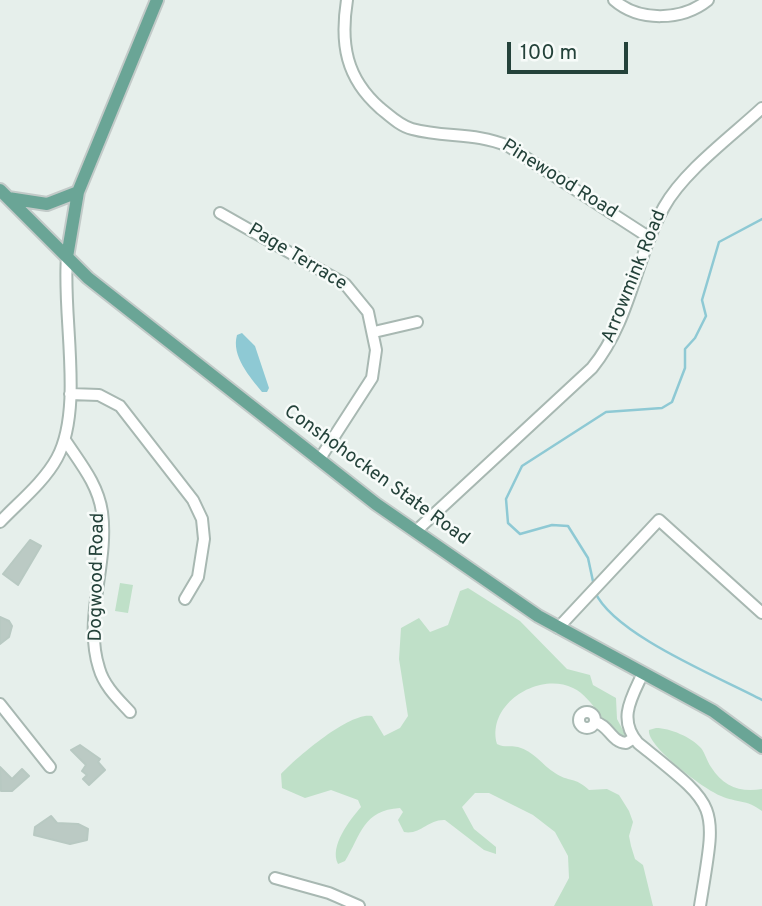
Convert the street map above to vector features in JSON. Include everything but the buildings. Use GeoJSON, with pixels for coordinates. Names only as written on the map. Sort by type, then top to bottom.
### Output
{"type":"FeatureCollection","features":[{"type":"Feature","properties":{"kind":"main road"},"geometry":{"type":"LineString","coordinates":[[67,257],[78,192],[158,0]]}},
{"type":"Feature","properties":{"kind":"main road"},"geometry":{"type":"LineString","coordinates":[[4,194],[47,204],[78,192]]}},
{"type":"Feature","properties":{"kind":"main road","name":"Conshohocken State Road"},"geometry":{"type":"LineString","coordinates":[[4,194],[98,286],[319,460],[416,531],[558,628],[718,713],[762,747]]}},
{"type":"Feature","properties":{"kind":"street","name":"Pinewood Road"},"geometry":{"type":"LineString","coordinates":[[347,0],[345,43],[349,67],[359,89],[393,120],[412,129],[486,136],[508,146],[650,238]]}},
{"type":"Feature","properties":{"kind":"street"},"geometry":{"type":"LineString","coordinates":[[614,0],[624,9],[658,16],[677,16],[708,0]]}},
{"type":"Feature","properties":{"kind":"street","name":"Arrowmink Road"},"geometry":{"type":"LineString","coordinates":[[416,531],[579,381],[604,353],[622,319],[650,238],[666,204],[677,190],[762,108]]}},
{"type":"Feature","properties":{"kind":"street","name":"Page Terrace"},"geometry":{"type":"LineString","coordinates":[[220,213],[345,284],[364,304],[374,332],[376,360],[368,386],[319,460]]}},
{"type":"Feature","properties":{"kind":"street"},"geometry":{"type":"LineString","coordinates":[[0,522],[52,466],[65,440],[70,394],[65,291],[67,257]]}},
{"type":"Feature","properties":{"kind":"street"},"geometry":{"type":"LineString","coordinates":[[374,332],[417,322]]}},
{"type":"Feature","properties":{"kind":"street"},"geometry":{"type":"LineString","coordinates":[[70,394],[107,398],[128,412],[199,509],[204,529],[203,549],[196,584],[185,599]]}},
{"type":"Feature","properties":{"kind":"street","name":"Dogwood Road"},"geometry":{"type":"LineString","coordinates":[[65,440],[91,478],[102,512],[101,568],[95,627],[98,667],[107,686],[130,712]]}},
{"type":"Feature","properties":{"kind":"street"},"geometry":{"type":"LineString","coordinates":[[558,628],[659,520],[762,613]]}},
{"type":"Feature","properties":{"kind":"street"},"geometry":{"type":"LineString","coordinates":[[643,673],[626,713],[634,738],[696,790],[709,811],[711,838],[699,906]]}},
{"type":"Feature","properties":{"kind":"street"},"geometry":{"type":"LineString","coordinates":[[0,704],[50,767]]}},
{"type":"Feature","properties":{"kind":"street"},"geometry":{"type":"LineString","coordinates":[[595,722],[604,725],[620,743],[634,738]]}},
{"type":"Feature","properties":{"kind":"street"},"geometry":{"type":"LineString","coordinates":[[275,878],[329,893],[359,906]]}},
{"type":"Feature","properties":{"kind":"green space"},"geometry":{"type":"Polygon","coordinates":[[[120,583],[133,585],[128,613],[115,611],[120,583]]]}},
{"type":"Feature","properties":{"kind":"green space"},"geometry":{"type":"Polygon","coordinates":[[[468,588],[520,621],[567,669],[590,675],[593,685],[616,698],[617,719],[625,734],[623,738],[587,699],[573,688],[560,684],[545,684],[531,688],[507,704],[499,716],[497,744],[524,749],[555,773],[580,783],[589,790],[607,789],[619,795],[633,822],[629,836],[631,846],[635,859],[643,865],[653,906],[554,906],[569,878],[568,856],[555,832],[533,815],[489,793],[475,793],[462,807],[474,829],[496,847],[496,854],[484,850],[445,820],[415,831],[404,832],[398,820],[403,812],[400,808],[378,813],[371,819],[345,861],[338,864],[338,841],[361,807],[358,800],[331,790],[305,798],[282,788],[281,774],[337,728],[362,716],[372,716],[384,736],[400,728],[408,716],[399,659],[401,628],[419,618],[430,632],[448,625],[460,591],[468,588]]]}},
{"type":"Feature","properties":{"kind":"green space"},"geometry":{"type":"Polygon","coordinates":[[[656,728],[692,740],[702,750],[716,774],[733,787],[762,789],[762,811],[721,796],[690,777],[657,746],[649,730],[656,728]]]}},
{"type":"Feature","properties":{"kind":"water"},"geometry":{"type":"Polygon","coordinates":[[[242,333],[255,346],[269,388],[267,392],[262,392],[239,358],[236,343],[237,335],[242,333]]]}},
{"type":"Feature","properties":{"kind":"waterway"},"geometry":{"type":"LineString","coordinates":[[594,586],[588,558],[568,526],[552,525],[520,534],[508,523],[506,499],[522,466],[606,412],[662,408],[672,402],[685,368],[685,349],[695,338],[706,316],[702,300],[719,242],[762,219]]}},
{"type":"Feature","properties":{"kind":"waterway"},"geometry":{"type":"LineString","coordinates":[[595,592],[606,608],[623,624],[645,639],[762,700]]}}]}
